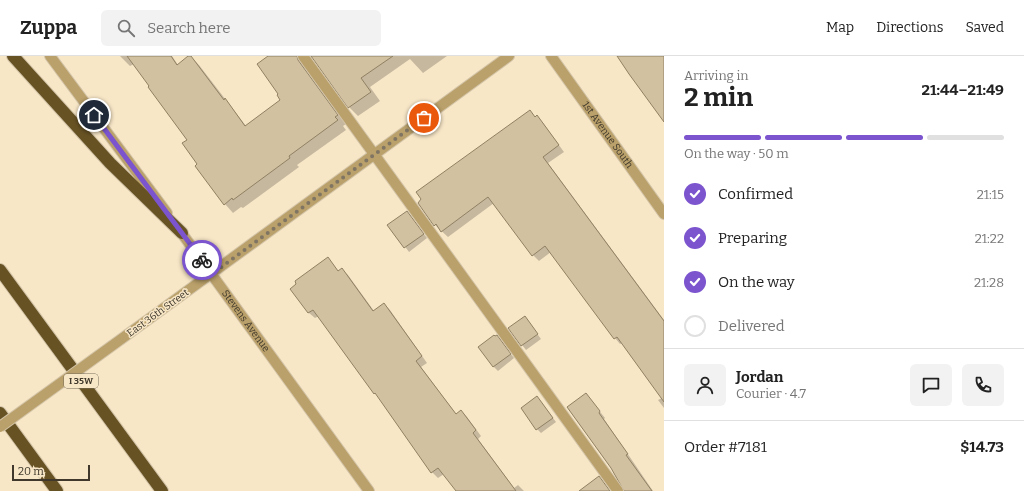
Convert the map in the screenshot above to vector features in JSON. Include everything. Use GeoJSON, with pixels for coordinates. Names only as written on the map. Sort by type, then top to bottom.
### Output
{"type":"FeatureCollection","features":[{"type":"Feature","properties":{"kind":"highway"},"geometry":{"type":"LineString","coordinates":[[13,56],[110,163],[182,233]]}},
{"type":"Feature","properties":{"kind":"highway","name":"I 35W"},"geometry":{"type":"LineString","coordinates":[[0,270],[162,491]]}},
{"type":"Feature","properties":{"kind":"highway"},"geometry":{"type":"LineString","coordinates":[[0,413],[57,491]]}},
{"type":"Feature","properties":{"kind":"street","name":"Stevens Avenue"},"geometry":{"type":"LineString","coordinates":[[50,56],[182,233],[369,491]]}},
{"type":"Feature","properties":{"kind":"street"},"geometry":{"type":"LineString","coordinates":[[303,56],[618,491]]}},
{"type":"Feature","properties":{"kind":"street","name":"East 36th Street"},"geometry":{"type":"LineString","coordinates":[[0,427],[212,274],[509,56]]}},
{"type":"Feature","properties":{"kind":"street","name":"1st Avenue South"},"geometry":{"type":"LineString","coordinates":[[551,56],[664,214]]}},
{"type":"Feature","properties":{"kind":"building"},"geometry":{"type":"Polygon","coordinates":[[[127,56],[171,56],[177,65],[188,56],[191,56],[224,100],[225,98],[245,126],[280,100],[277,95],[278,94],[257,64],[268,56],[297,56],[298,60],[338,115],[335,117],[338,120],[289,156],[290,158],[224,205],[195,166],[197,164],[182,143],[187,140],[127,56]]]}},
{"type":"Feature","properties":{"kind":"building"},"geometry":{"type":"Polygon","coordinates":[[[311,56],[393,56],[361,78],[371,92],[348,108],[311,56]]]}},
{"type":"Feature","properties":{"kind":"building"},"geometry":{"type":"Polygon","coordinates":[[[617,56],[664,56],[664,122],[629,74],[617,56]]]}},
{"type":"Feature","properties":{"kind":"building"},"geometry":{"type":"Polygon","coordinates":[[[530,110],[535,117],[537,115],[559,145],[543,157],[664,321],[664,402],[617,337],[614,339],[545,246],[532,256],[488,197],[441,232],[436,224],[434,226],[418,203],[421,199],[416,192],[530,110]]]}},
{"type":"Feature","properties":{"kind":"building"},"geometry":{"type":"Polygon","coordinates":[[[407,211],[424,234],[404,248],[387,225],[407,211]]]}},
{"type":"Feature","properties":{"kind":"building"},"geometry":{"type":"Polygon","coordinates":[[[328,257],[338,271],[342,268],[373,311],[384,303],[422,356],[416,361],[456,414],[461,410],[476,430],[473,433],[516,491],[456,491],[438,468],[431,473],[375,393],[374,394],[313,310],[308,313],[290,289],[296,284],[295,281],[328,257]]]}},
{"type":"Feature","properties":{"kind":"building"},"geometry":{"type":"Polygon","coordinates":[[[525,316],[538,334],[521,346],[508,328],[525,316]]]}},
{"type":"Feature","properties":{"kind":"building"},"geometry":{"type":"Polygon","coordinates":[[[494,335],[497,335],[511,354],[493,367],[478,347],[494,335]]]}},
{"type":"Feature","properties":{"kind":"building"},"geometry":{"type":"Polygon","coordinates":[[[586,393],[600,411],[599,413],[628,454],[626,455],[652,491],[624,491],[611,468],[567,407],[586,393]]]}},
{"type":"Feature","properties":{"kind":"building"},"geometry":{"type":"Polygon","coordinates":[[[537,396],[553,418],[536,430],[521,408],[537,396]]]}},
{"type":"Feature","properties":{"kind":"building"},"geometry":{"type":"Polygon","coordinates":[[[599,476],[610,491],[579,491],[599,476]]]}},
{"type":"Feature","properties":{"kind":"way so far"},"geometry":{"type":"LineString","coordinates":[[202,260],[212,274],[424,118]]}},
{"type":"Feature","properties":{"kind":"route"},"geometry":{"type":"LineString","coordinates":[[94,115],[202,260]]}}]}
